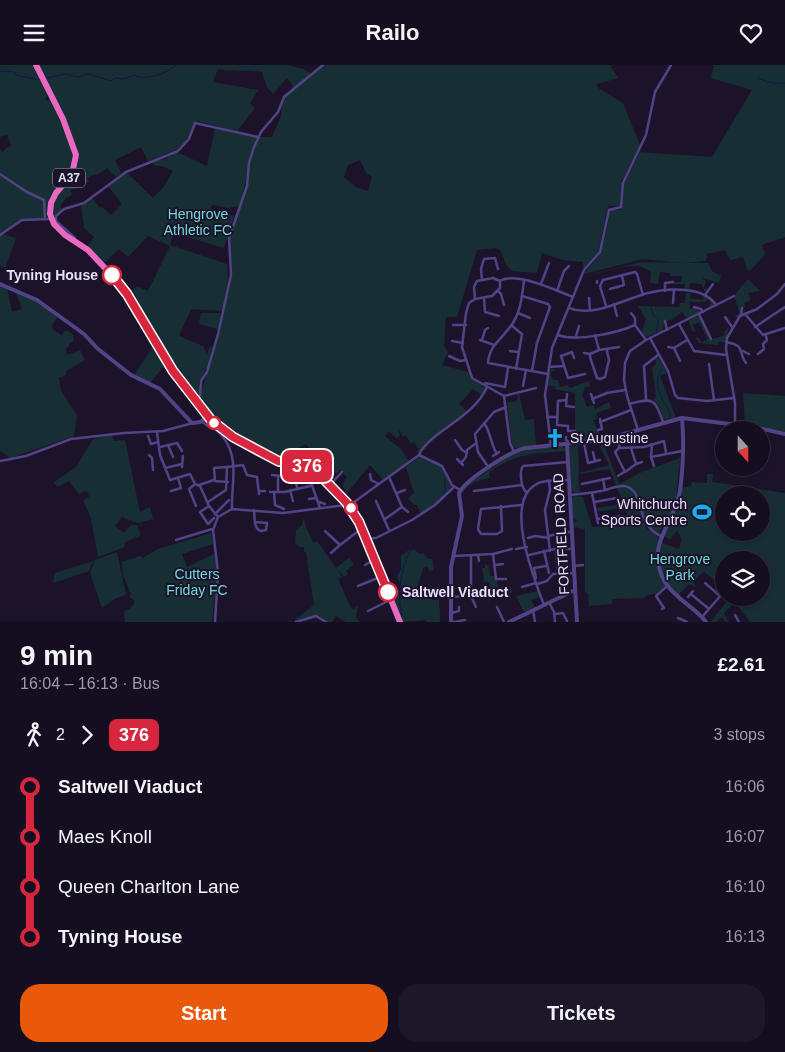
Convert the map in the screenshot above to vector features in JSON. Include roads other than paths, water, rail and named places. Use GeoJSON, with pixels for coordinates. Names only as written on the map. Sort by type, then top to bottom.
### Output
{"type":"FeatureCollection","features":[{"type":"Feature","properties":{"kind":"highway","name":"A37"},"geometry":{"type":"LineString","coordinates":[[36,65],[65,124],[76,155],[72,173],[52,200],[48,219]]}},
{"type":"Feature","properties":{"kind":"highway"},"geometry":{"type":"LineString","coordinates":[[48,219],[86,248],[123,289],[158,349],[208,417],[236,439],[278,461],[314,469],[348,505],[362,529],[400,622]]}},
{"type":"Feature","properties":{"kind":"street"},"geometry":{"type":"LineString","coordinates":[[195,400],[200,395],[201,381],[207,372],[218,334],[230,275],[229,238],[246,189],[249,163],[258,137],[277,115],[284,97],[323,65]]}},
{"type":"Feature","properties":{"kind":"street"},"geometry":{"type":"LineString","coordinates":[[551,446],[545,395],[553,345],[584,270],[600,252],[609,209],[620,207],[623,183],[646,135],[655,92],[671,65]]}},
{"type":"Feature","properties":{"kind":"street"},"geometry":{"type":"LineString","coordinates":[[76,241],[76,238],[56,221],[56,216],[64,209],[84,203],[126,172],[178,151],[189,139],[195,123],[258,137]]}},
{"type":"Feature","properties":{"kind":"street"},"geometry":{"type":"LineString","coordinates":[[0,174],[27,192],[44,200],[48,219],[22,220],[0,235]]}},
{"type":"Feature","properties":{"kind":"street"},"geometry":{"type":"LineString","coordinates":[[482,280],[481,269],[484,259],[495,258],[497,268]]}},
{"type":"Feature","properties":{"kind":"street"},"geometry":{"type":"LineString","coordinates":[[541,284],[549,263]]}},
{"type":"Feature","properties":{"kind":"street"},"geometry":{"type":"LineString","coordinates":[[557,291],[564,271],[569,266]]}},
{"type":"Feature","properties":{"kind":"street"},"geometry":{"type":"LineString","coordinates":[[606,306],[598,282],[604,279],[632,272],[636,273],[643,295]]}},
{"type":"Feature","properties":{"kind":"street"},"geometry":{"type":"LineString","coordinates":[[610,289],[624,285],[622,276]]}},
{"type":"Feature","properties":{"kind":"street"},"geometry":{"type":"LineString","coordinates":[[475,299],[474,285],[482,280],[493,278],[500,281]]}},
{"type":"Feature","properties":{"kind":"street"},"geometry":{"type":"LineString","coordinates":[[508,368],[506,387],[472,378],[463,343],[468,305],[475,299],[492,296],[498,291],[500,281],[505,278],[541,284],[574,297]]}},
{"type":"Feature","properties":{"kind":"street"},"geometry":{"type":"LineString","coordinates":[[524,280],[518,313],[511,325],[494,345],[488,362],[489,365],[548,374]]}},
{"type":"Feature","properties":{"kind":"street"},"geometry":{"type":"LineString","coordinates":[[665,291],[665,283],[673,282]]}},
{"type":"Feature","properties":{"kind":"street"},"geometry":{"type":"LineString","coordinates":[[706,295],[713,284]]}},
{"type":"Feature","properties":{"kind":"street"},"geometry":{"type":"LineString","coordinates":[[0,285],[36,299],[84,334],[98,349],[132,375],[160,389],[193,423]]}},
{"type":"Feature","properties":{"kind":"street"},"geometry":{"type":"LineString","coordinates":[[735,421],[734,397],[726,355],[726,343],[732,327],[743,314],[758,309],[784,285]]}},
{"type":"Feature","properties":{"kind":"street"},"geometry":{"type":"LineString","coordinates":[[569,308],[580,311],[590,310],[643,295],[674,290],[706,295],[716,305]]}},
{"type":"Feature","properties":{"kind":"street"},"geometry":{"type":"LineString","coordinates":[[673,303],[674,290]]}},
{"type":"Feature","properties":{"kind":"street"},"geometry":{"type":"LineString","coordinates":[[498,291],[502,295],[503,304]]}},
{"type":"Feature","properties":{"kind":"street"},"geometry":{"type":"LineString","coordinates":[[522,296],[548,304],[550,307],[536,343],[532,371]]}},
{"type":"Feature","properties":{"kind":"street"},"geometry":{"type":"LineString","coordinates":[[638,430],[625,389],[624,370],[626,359],[633,348],[734,297]]}},
{"type":"Feature","properties":{"kind":"street"},"geometry":{"type":"LineString","coordinates":[[484,298],[484,312],[498,314]]}},
{"type":"Feature","properties":{"kind":"street"},"geometry":{"type":"LineString","coordinates":[[589,298],[590,310]]}},
{"type":"Feature","properties":{"kind":"street"},"geometry":{"type":"LineString","coordinates":[[614,304],[617,316]]}},
{"type":"Feature","properties":{"kind":"street"},"geometry":{"type":"LineString","coordinates":[[694,307],[701,309],[703,312]]}},
{"type":"Feature","properties":{"kind":"street"},"geometry":{"type":"LineString","coordinates":[[755,327],[785,307]]}},
{"type":"Feature","properties":{"kind":"street"},"geometry":{"type":"LineString","coordinates":[[742,308],[743,314],[760,334],[766,336],[785,328]]}},
{"type":"Feature","properties":{"kind":"street"},"geometry":{"type":"LineString","coordinates":[[518,313],[530,318]]}},
{"type":"Feature","properties":{"kind":"street"},"geometry":{"type":"LineString","coordinates":[[631,313],[634,318],[634,325],[646,340]]}},
{"type":"Feature","properties":{"kind":"street"},"geometry":{"type":"LineString","coordinates":[[698,315],[711,339]]}},
{"type":"Feature","properties":{"kind":"street"},"geometry":{"type":"LineString","coordinates":[[725,317],[732,327]]}},
{"type":"Feature","properties":{"kind":"street"},"geometry":{"type":"LineString","coordinates":[[665,321],[667,330]]}},
{"type":"Feature","properties":{"kind":"street"},"geometry":{"type":"LineString","coordinates":[[679,324],[695,352],[726,355]]}},
{"type":"Feature","properties":{"kind":"street"},"geometry":{"type":"LineString","coordinates":[[453,325],[466,325]]}},
{"type":"Feature","properties":{"kind":"street"},"geometry":{"type":"LineString","coordinates":[[511,325],[522,334],[516,369]]}},
{"type":"Feature","properties":{"kind":"street"},"geometry":{"type":"LineString","coordinates":[[558,335],[576,336],[620,332],[634,325]]}},
{"type":"Feature","properties":{"kind":"street"},"geometry":{"type":"LineString","coordinates":[[576,336],[579,326]]}},
{"type":"Feature","properties":{"kind":"street"},"geometry":{"type":"LineString","coordinates":[[485,329],[481,340],[494,345]]}},
{"type":"Feature","properties":{"kind":"street"},"geometry":{"type":"LineString","coordinates":[[595,335],[598,351]]}},
{"type":"Feature","properties":{"kind":"street"},"geometry":{"type":"LineString","coordinates":[[758,354],[764,349],[763,344],[766,336]]}},
{"type":"Feature","properties":{"kind":"street"},"geometry":{"type":"LineString","coordinates":[[650,338],[668,371],[676,397],[690,401],[734,397]]}},
{"type":"Feature","properties":{"kind":"street"},"geometry":{"type":"LineString","coordinates":[[674,349],[687,340]]}},
{"type":"Feature","properties":{"kind":"street"},"geometry":{"type":"LineString","coordinates":[[452,341],[463,343]]}},
{"type":"Feature","properties":{"kind":"street"},"geometry":{"type":"LineString","coordinates":[[726,343],[737,345],[749,354]]}},
{"type":"Feature","properties":{"kind":"street"},"geometry":{"type":"LineString","coordinates":[[584,353],[590,354],[619,347]]}},
{"type":"Feature","properties":{"kind":"street"},"geometry":{"type":"LineString","coordinates":[[668,347],[674,349],[680,361]]}},
{"type":"Feature","properties":{"kind":"street"},"geometry":{"type":"LineString","coordinates":[[509,351],[518,352]]}},
{"type":"Feature","properties":{"kind":"street"},"geometry":{"type":"LineString","coordinates":[[574,358],[572,351],[561,356],[569,379],[585,374]]}},
{"type":"Feature","properties":{"kind":"street"},"geometry":{"type":"LineString","coordinates":[[590,354],[597,378],[600,379],[605,377],[609,360],[607,351]]}},
{"type":"Feature","properties":{"kind":"street"},"geometry":{"type":"LineString","coordinates":[[743,351],[746,363]]}},
{"type":"Feature","properties":{"kind":"street"},"geometry":{"type":"LineString","coordinates":[[646,399],[644,366],[658,355]]}},
{"type":"Feature","properties":{"kind":"street"},"geometry":{"type":"LineString","coordinates":[[449,358],[460,361],[466,360]]}},
{"type":"Feature","properties":{"kind":"street"},"geometry":{"type":"LineString","coordinates":[[709,364],[714,400]]}},
{"type":"Feature","properties":{"kind":"street"},"geometry":{"type":"LineString","coordinates":[[549,367],[564,366]]}},
{"type":"Feature","properties":{"kind":"street"},"geometry":{"type":"LineString","coordinates":[[523,387],[526,370]]}},
{"type":"Feature","properties":{"kind":"street"},"geometry":{"type":"LineString","coordinates":[[487,383],[504,396],[510,443],[514,452]]}},
{"type":"Feature","properties":{"kind":"street"},"geometry":{"type":"LineString","coordinates":[[209,506],[201,510],[200,513],[208,524],[232,509],[283,513],[348,505],[419,455],[427,445],[479,403],[487,383]]}},
{"type":"Feature","properties":{"kind":"street"},"geometry":{"type":"LineString","coordinates":[[504,396],[534,387]]}},
{"type":"Feature","properties":{"kind":"street"},"geometry":{"type":"LineString","coordinates":[[592,399],[625,389]]}},
{"type":"Feature","properties":{"kind":"street"},"geometry":{"type":"LineString","coordinates":[[567,394],[566,406],[574,407]]}},
{"type":"Feature","properties":{"kind":"street"},"geometry":{"type":"LineString","coordinates":[[591,394],[594,403]]}},
{"type":"Feature","properties":{"kind":"street"},"geometry":{"type":"LineString","coordinates":[[629,404],[646,399],[655,403],[663,422]]}},
{"type":"Feature","properties":{"kind":"street"},"geometry":{"type":"LineString","coordinates":[[566,400],[558,401],[558,425],[568,425],[568,431],[575,431]]}},
{"type":"Feature","properties":{"kind":"street"},"geometry":{"type":"LineString","coordinates":[[489,468],[475,444],[474,434],[494,412],[506,407]]}},
{"type":"Feature","properties":{"kind":"street"},"geometry":{"type":"LineString","coordinates":[[598,430],[602,429],[600,421],[631,410]]}},
{"type":"Feature","properties":{"kind":"street"},"geometry":{"type":"LineString","coordinates":[[0,461],[26,456],[71,439],[134,432],[157,432],[202,421],[208,417]]}},
{"type":"Feature","properties":{"kind":"street"},"geometry":{"type":"LineString","coordinates":[[547,417],[557,417]]}},
{"type":"Feature","properties":{"kind":"street"},"geometry":{"type":"LineString","coordinates":[[682,418],[680,490],[677,503],[661,536],[658,563],[667,586],[706,622]]}},
{"type":"Feature","properties":{"kind":"street"},"geometry":{"type":"LineString","coordinates":[[464,620],[453,622],[450,597],[452,556],[462,516],[458,499],[460,490],[489,468],[522,449],[567,442],[584,443],[600,441],[682,418],[715,422]]}},
{"type":"Feature","properties":{"kind":"street"},"geometry":{"type":"LineString","coordinates":[[202,421],[205,425],[216,428],[225,439],[234,466],[232,509]]}},
{"type":"Feature","properties":{"kind":"street"},"geometry":{"type":"LineString","coordinates":[[484,423],[488,429],[490,443],[498,453],[493,456]]}},
{"type":"Feature","properties":{"kind":"street"},"geometry":{"type":"LineString","coordinates":[[770,431],[785,434]]}},
{"type":"Feature","properties":{"kind":"street"},"geometry":{"type":"LineString","coordinates":[[157,432],[160,455],[164,468],[171,480],[189,474],[195,485]]}},
{"type":"Feature","properties":{"kind":"street"},"geometry":{"type":"LineString","coordinates":[[148,436],[152,446],[158,442]]}},
{"type":"Feature","properties":{"kind":"street"},"geometry":{"type":"LineString","coordinates":[[616,437],[619,448]]}},
{"type":"Feature","properties":{"kind":"street"},"geometry":{"type":"LineString","coordinates":[[455,440],[462,450],[467,453]]}},
{"type":"Feature","properties":{"kind":"street"},"geometry":{"type":"LineString","coordinates":[[624,472],[615,452],[619,448],[642,447],[664,441],[666,453]]}},
{"type":"Feature","properties":{"kind":"street","name":"FORTFIELD ROAD"},"geometry":{"type":"LineString","coordinates":[[567,442],[576,622]]}},
{"type":"Feature","properties":{"kind":"street"},"geometry":{"type":"LineString","coordinates":[[160,447],[178,443],[182,451]]}},
{"type":"Feature","properties":{"kind":"street"},"geometry":{"type":"LineString","coordinates":[[584,443],[586,463],[600,460]]}},
{"type":"Feature","properties":{"kind":"street"},"geometry":{"type":"LineString","coordinates":[[457,459],[462,464],[469,447],[475,444]]}},
{"type":"Feature","properties":{"kind":"street"},"geometry":{"type":"LineString","coordinates":[[168,445],[173,457]]}},
{"type":"Feature","properties":{"kind":"street"},"geometry":{"type":"LineString","coordinates":[[652,445],[651,457],[654,466]]}},
{"type":"Feature","properties":{"kind":"street"},"geometry":{"type":"LineString","coordinates":[[631,448],[636,464]]}},
{"type":"Feature","properties":{"kind":"street"},"geometry":{"type":"LineString","coordinates":[[651,457],[682,451]]}},
{"type":"Feature","properties":{"kind":"street"},"geometry":{"type":"LineString","coordinates":[[593,452],[595,461]]}},
{"type":"Feature","properties":{"kind":"street"},"geometry":{"type":"LineString","coordinates":[[149,455],[152,458],[153,470]]}},
{"type":"Feature","properties":{"kind":"street"},"geometry":{"type":"LineString","coordinates":[[152,458],[160,455]]}},
{"type":"Feature","properties":{"kind":"street"},"geometry":{"type":"LineString","coordinates":[[419,455],[442,466],[454,487],[460,490]]}},
{"type":"Feature","properties":{"kind":"street"},"geometry":{"type":"LineString","coordinates":[[164,468],[182,466],[183,456]]}},
{"type":"Feature","properties":{"kind":"street"},"geometry":{"type":"LineString","coordinates":[[527,493],[522,485],[521,470],[523,466],[568,462]]}},
{"type":"Feature","properties":{"kind":"street"},"geometry":{"type":"LineString","coordinates":[[618,476],[642,462]]}},
{"type":"Feature","properties":{"kind":"street"},"geometry":{"type":"LineString","coordinates":[[214,480],[213,467],[243,465],[247,475],[257,478],[262,477]]}},
{"type":"Feature","properties":{"kind":"street"},"geometry":{"type":"LineString","coordinates":[[208,502],[225,492],[228,482],[227,467]]}},
{"type":"Feature","properties":{"kind":"street"},"geometry":{"type":"LineString","coordinates":[[330,485],[342,472]]}},
{"type":"Feature","properties":{"kind":"street"},"geometry":{"type":"LineString","coordinates":[[370,474],[371,479],[379,484]]}},
{"type":"Feature","properties":{"kind":"street"},"geometry":{"type":"LineString","coordinates":[[271,475],[282,476]]}},
{"type":"Feature","properties":{"kind":"street"},"geometry":{"type":"LineString","coordinates":[[294,475],[298,487]]}},
{"type":"Feature","properties":{"kind":"street"},"geometry":{"type":"LineString","coordinates":[[307,475],[320,508]]}},
{"type":"Feature","properties":{"kind":"street"},"geometry":{"type":"LineString","coordinates":[[278,476],[274,492],[274,505],[283,507]]}},
{"type":"Feature","properties":{"kind":"street"},"geometry":{"type":"LineString","coordinates":[[388,477],[402,507],[408,512]]}},
{"type":"Feature","properties":{"kind":"street"},"geometry":{"type":"LineString","coordinates":[[171,491],[181,489],[178,478]]}},
{"type":"Feature","properties":{"kind":"street"},"geometry":{"type":"LineString","coordinates":[[257,478],[259,493],[265,491]]}},
{"type":"Feature","properties":{"kind":"street"},"geometry":{"type":"LineString","coordinates":[[584,484],[610,478]]}},
{"type":"Feature","properties":{"kind":"street"},"geometry":{"type":"LineString","coordinates":[[603,479],[605,490]]}},
{"type":"Feature","properties":{"kind":"street"},"geometry":{"type":"LineString","coordinates":[[196,506],[189,489],[195,485],[214,480],[216,482],[228,482]]}},
{"type":"Feature","properties":{"kind":"street"},"geometry":{"type":"LineString","coordinates":[[544,605],[536,583],[521,526],[522,505],[527,493],[537,484],[569,480]]}},
{"type":"Feature","properties":{"kind":"street"},"geometry":{"type":"LineString","coordinates":[[549,481],[550,491],[545,506],[550,551]]}},
{"type":"Feature","properties":{"kind":"street"},"geometry":{"type":"LineString","coordinates":[[199,485],[216,518],[213,527],[218,573],[215,622]]}},
{"type":"Feature","properties":{"kind":"street"},"geometry":{"type":"LineString","coordinates":[[274,492],[310,485]]}},
{"type":"Feature","properties":{"kind":"street"},"geometry":{"type":"LineString","coordinates":[[474,491],[522,485]]}},
{"type":"Feature","properties":{"kind":"street"},"geometry":{"type":"LineString","coordinates":[[570,495],[592,493],[621,485],[632,489],[647,528],[661,536]]}},
{"type":"Feature","properties":{"kind":"street"},"geometry":{"type":"LineString","coordinates":[[365,539],[376,538],[412,520],[435,505],[454,487]]}},
{"type":"Feature","properties":{"kind":"street"},"geometry":{"type":"LineString","coordinates":[[397,493],[405,489]]}},
{"type":"Feature","properties":{"kind":"street"},"geometry":{"type":"LineString","coordinates":[[290,490],[292,501]]}},
{"type":"Feature","properties":{"kind":"street"},"geometry":{"type":"LineString","coordinates":[[592,493],[598,521],[621,516]]}},
{"type":"Feature","properties":{"kind":"street"},"geometry":{"type":"LineString","coordinates":[[594,502],[615,497]]}},
{"type":"Feature","properties":{"kind":"street"},"geometry":{"type":"LineString","coordinates":[[310,500],[316,498]]}},
{"type":"Feature","properties":{"kind":"street"},"geometry":{"type":"LineString","coordinates":[[215,514],[229,500]]}},
{"type":"Feature","properties":{"kind":"street"},"geometry":{"type":"LineString","coordinates":[[376,501],[390,530]]}},
{"type":"Feature","properties":{"kind":"street"},"geometry":{"type":"LineString","coordinates":[[319,502],[325,503]]}},
{"type":"Feature","properties":{"kind":"street"},"geometry":{"type":"LineString","coordinates":[[501,506],[502,531],[497,534],[481,534],[478,531],[480,510],[501,506],[522,505]]}},
{"type":"Feature","properties":{"kind":"street"},"geometry":{"type":"LineString","coordinates":[[385,519],[402,507]]}},
{"type":"Feature","properties":{"kind":"street"},"geometry":{"type":"LineString","coordinates":[[254,510],[255,522],[258,531],[266,530],[266,523],[255,522]]}},
{"type":"Feature","properties":{"kind":"street"},"geometry":{"type":"LineString","coordinates":[[176,540],[213,527]]}},
{"type":"Feature","properties":{"kind":"street"},"geometry":{"type":"LineString","coordinates":[[331,553],[355,531],[362,529]]}},
{"type":"Feature","properties":{"kind":"street"},"geometry":{"type":"LineString","coordinates":[[528,538],[535,536],[548,537],[569,532]]}},
{"type":"Feature","properties":{"kind":"street"},"geometry":{"type":"LineString","coordinates":[[325,533],[340,545]]}},
{"type":"Feature","properties":{"kind":"street"},"geometry":{"type":"LineString","coordinates":[[516,549],[527,547]]}},
{"type":"Feature","properties":{"kind":"street"},"geometry":{"type":"LineString","coordinates":[[452,556],[493,554],[510,549]]}},
{"type":"Feature","properties":{"kind":"street"},"geometry":{"type":"LineString","coordinates":[[556,549],[558,573]]}},
{"type":"Feature","properties":{"kind":"street"},"geometry":{"type":"LineString","coordinates":[[525,559],[544,551],[570,549]]}},
{"type":"Feature","properties":{"kind":"street"},"geometry":{"type":"LineString","coordinates":[[544,551],[549,573]]}},
{"type":"Feature","properties":{"kind":"street"},"geometry":{"type":"LineString","coordinates":[[493,554],[496,579],[506,579]]}},
{"type":"Feature","properties":{"kind":"street"},"geometry":{"type":"LineString","coordinates":[[471,555],[471,596],[476,607]]}},
{"type":"Feature","properties":{"kind":"street"},"geometry":{"type":"LineString","coordinates":[[478,555],[478,561]]}},
{"type":"Feature","properties":{"kind":"street"},"geometry":{"type":"LineString","coordinates":[[365,565],[374,559]]}},
{"type":"Feature","properties":{"kind":"street"},"geometry":{"type":"LineString","coordinates":[[495,565],[503,564]]}},
{"type":"Feature","properties":{"kind":"street"},"geometry":{"type":"LineString","coordinates":[[536,578],[534,567],[546,565]]}},
{"type":"Feature","properties":{"kind":"street"},"geometry":{"type":"LineString","coordinates":[[573,566],[584,565]]}},
{"type":"Feature","properties":{"kind":"street"},"geometry":{"type":"LineString","coordinates":[[522,587],[547,581],[552,574],[574,573]]}},
{"type":"Feature","properties":{"kind":"street"},"geometry":{"type":"LineString","coordinates":[[358,586],[382,579],[390,589]]}},
{"type":"Feature","properties":{"kind":"street"},"geometry":{"type":"LineString","coordinates":[[705,583],[715,589]]}},
{"type":"Feature","properties":{"kind":"street"},"geometry":{"type":"LineString","coordinates":[[560,585],[564,595]]}},
{"type":"Feature","properties":{"kind":"street"},"geometry":{"type":"LineString","coordinates":[[662,609],[664,607],[656,596],[667,586]]}},
{"type":"Feature","properties":{"kind":"street"},"geometry":{"type":"LineString","coordinates":[[471,591],[489,590]]}},
{"type":"Feature","properties":{"kind":"street"},"geometry":{"type":"LineString","coordinates":[[509,622],[574,590]]}},
{"type":"Feature","properties":{"kind":"street"},"geometry":{"type":"LineString","coordinates":[[688,597],[692,593],[709,609]]}},
{"type":"Feature","properties":{"kind":"street"},"geometry":{"type":"LineString","coordinates":[[450,597],[471,596]]}},
{"type":"Feature","properties":{"kind":"street"},"geometry":{"type":"LineString","coordinates":[[368,611],[391,599]]}},
{"type":"Feature","properties":{"kind":"street"},"geometry":{"type":"LineString","coordinates":[[549,602],[555,614],[555,622]]}},
{"type":"Feature","properties":{"kind":"street"},"geometry":{"type":"LineString","coordinates":[[702,617],[715,602]]}},
{"type":"Feature","properties":{"kind":"street"},"geometry":{"type":"LineString","coordinates":[[451,613],[459,611],[460,607]]}},
{"type":"Feature","properties":{"kind":"street"},"geometry":{"type":"LineString","coordinates":[[497,607],[504,622]]}},
{"type":"Feature","properties":{"kind":"street"},"geometry":{"type":"LineString","coordinates":[[533,610],[535,621],[540,619]]}},
{"type":"Feature","properties":{"kind":"street"},"geometry":{"type":"LineString","coordinates":[[555,614],[563,613],[568,621]]}},
{"type":"Feature","properties":{"kind":"street"},"geometry":{"type":"LineString","coordinates":[[735,615],[740,622]]}},
{"type":"Feature","properties":{"kind":"street"},"geometry":{"type":"LineString","coordinates":[[296,622],[316,616],[326,622]]}},
{"type":"Feature","properties":{"kind":"street"},"geometry":{"type":"LineString","coordinates":[[678,619],[687,622]]}},
{"type":"Feature","properties":{"kind":"waterway"},"geometry":{"type":"LineString","coordinates":[[46,78],[66,74],[78,77],[88,74],[111,81],[115,78],[124,79],[134,75],[144,78],[156,76],[177,65]]}},
{"type":"Feature","properties":{"kind":"waterway"},"geometry":{"type":"LineString","coordinates":[[0,71],[15,72],[15,75],[39,80]]}},
{"type":"Feature","properties":{"kind":"waterway"},"geometry":{"type":"LineString","coordinates":[[759,79],[772,83],[785,83]]}},
{"type":"Feature","properties":{"kind":"waterway"},"geometry":{"type":"LineString","coordinates":[[648,295],[653,315],[659,319],[656,333]]}},
{"type":"Feature","properties":{"kind":"waterway"},"geometry":{"type":"LineString","coordinates":[[444,364],[447,357]]}},
{"type":"Feature","properties":{"kind":"waterway"},"geometry":{"type":"LineString","coordinates":[[661,370],[657,381],[658,387],[661,397],[670,412],[670,418]]}},
{"type":"Feature","properties":{"kind":"waterway"},"geometry":{"type":"LineString","coordinates":[[445,478],[445,494]]}},
{"type":"Feature","properties":{"kind":"waterway"},"geometry":{"type":"LineString","coordinates":[[383,484],[392,510]]}},
{"type":"Feature","properties":{"kind":"waterway"},"geometry":{"type":"LineString","coordinates":[[394,515],[397,524]]}},
{"type":"Feature","properties":{"kind":"waterway"},"geometry":{"type":"LineString","coordinates":[[399,528],[400,534],[412,549],[402,573],[400,591],[402,617]]}},
{"type":"Feature","properties":{"kind":"place","name":"Tyning House"},"geometry":{"type":"Point","coordinates":[112,275]}},
{"type":"Feature","properties":{"kind":"place","name":"St Augustine"},"geometry":{"type":"Point","coordinates":[555,438]}},
{"type":"Feature","properties":{"kind":"place","name":"Whitchurch Sports Centre"},"geometry":{"type":"Point","coordinates":[702,512]}},
{"type":"Feature","properties":{"kind":"place","name":"Saltwell Viaduct"},"geometry":{"type":"Point","coordinates":[388,592]}},
{"type":"Feature","properties":{"kind":"park label","name":"Hengrove Athletic FC"},"geometry":{"type":"Point","coordinates":[198,222]}},
{"type":"Feature","properties":{"kind":"park label","name":"Hengrove Park"},"geometry":{"type":"Point","coordinates":[680,567]}},
{"type":"Feature","properties":{"kind":"park label","name":"Cutters Friday FC"},"geometry":{"type":"Point","coordinates":[197,582]}}]}
